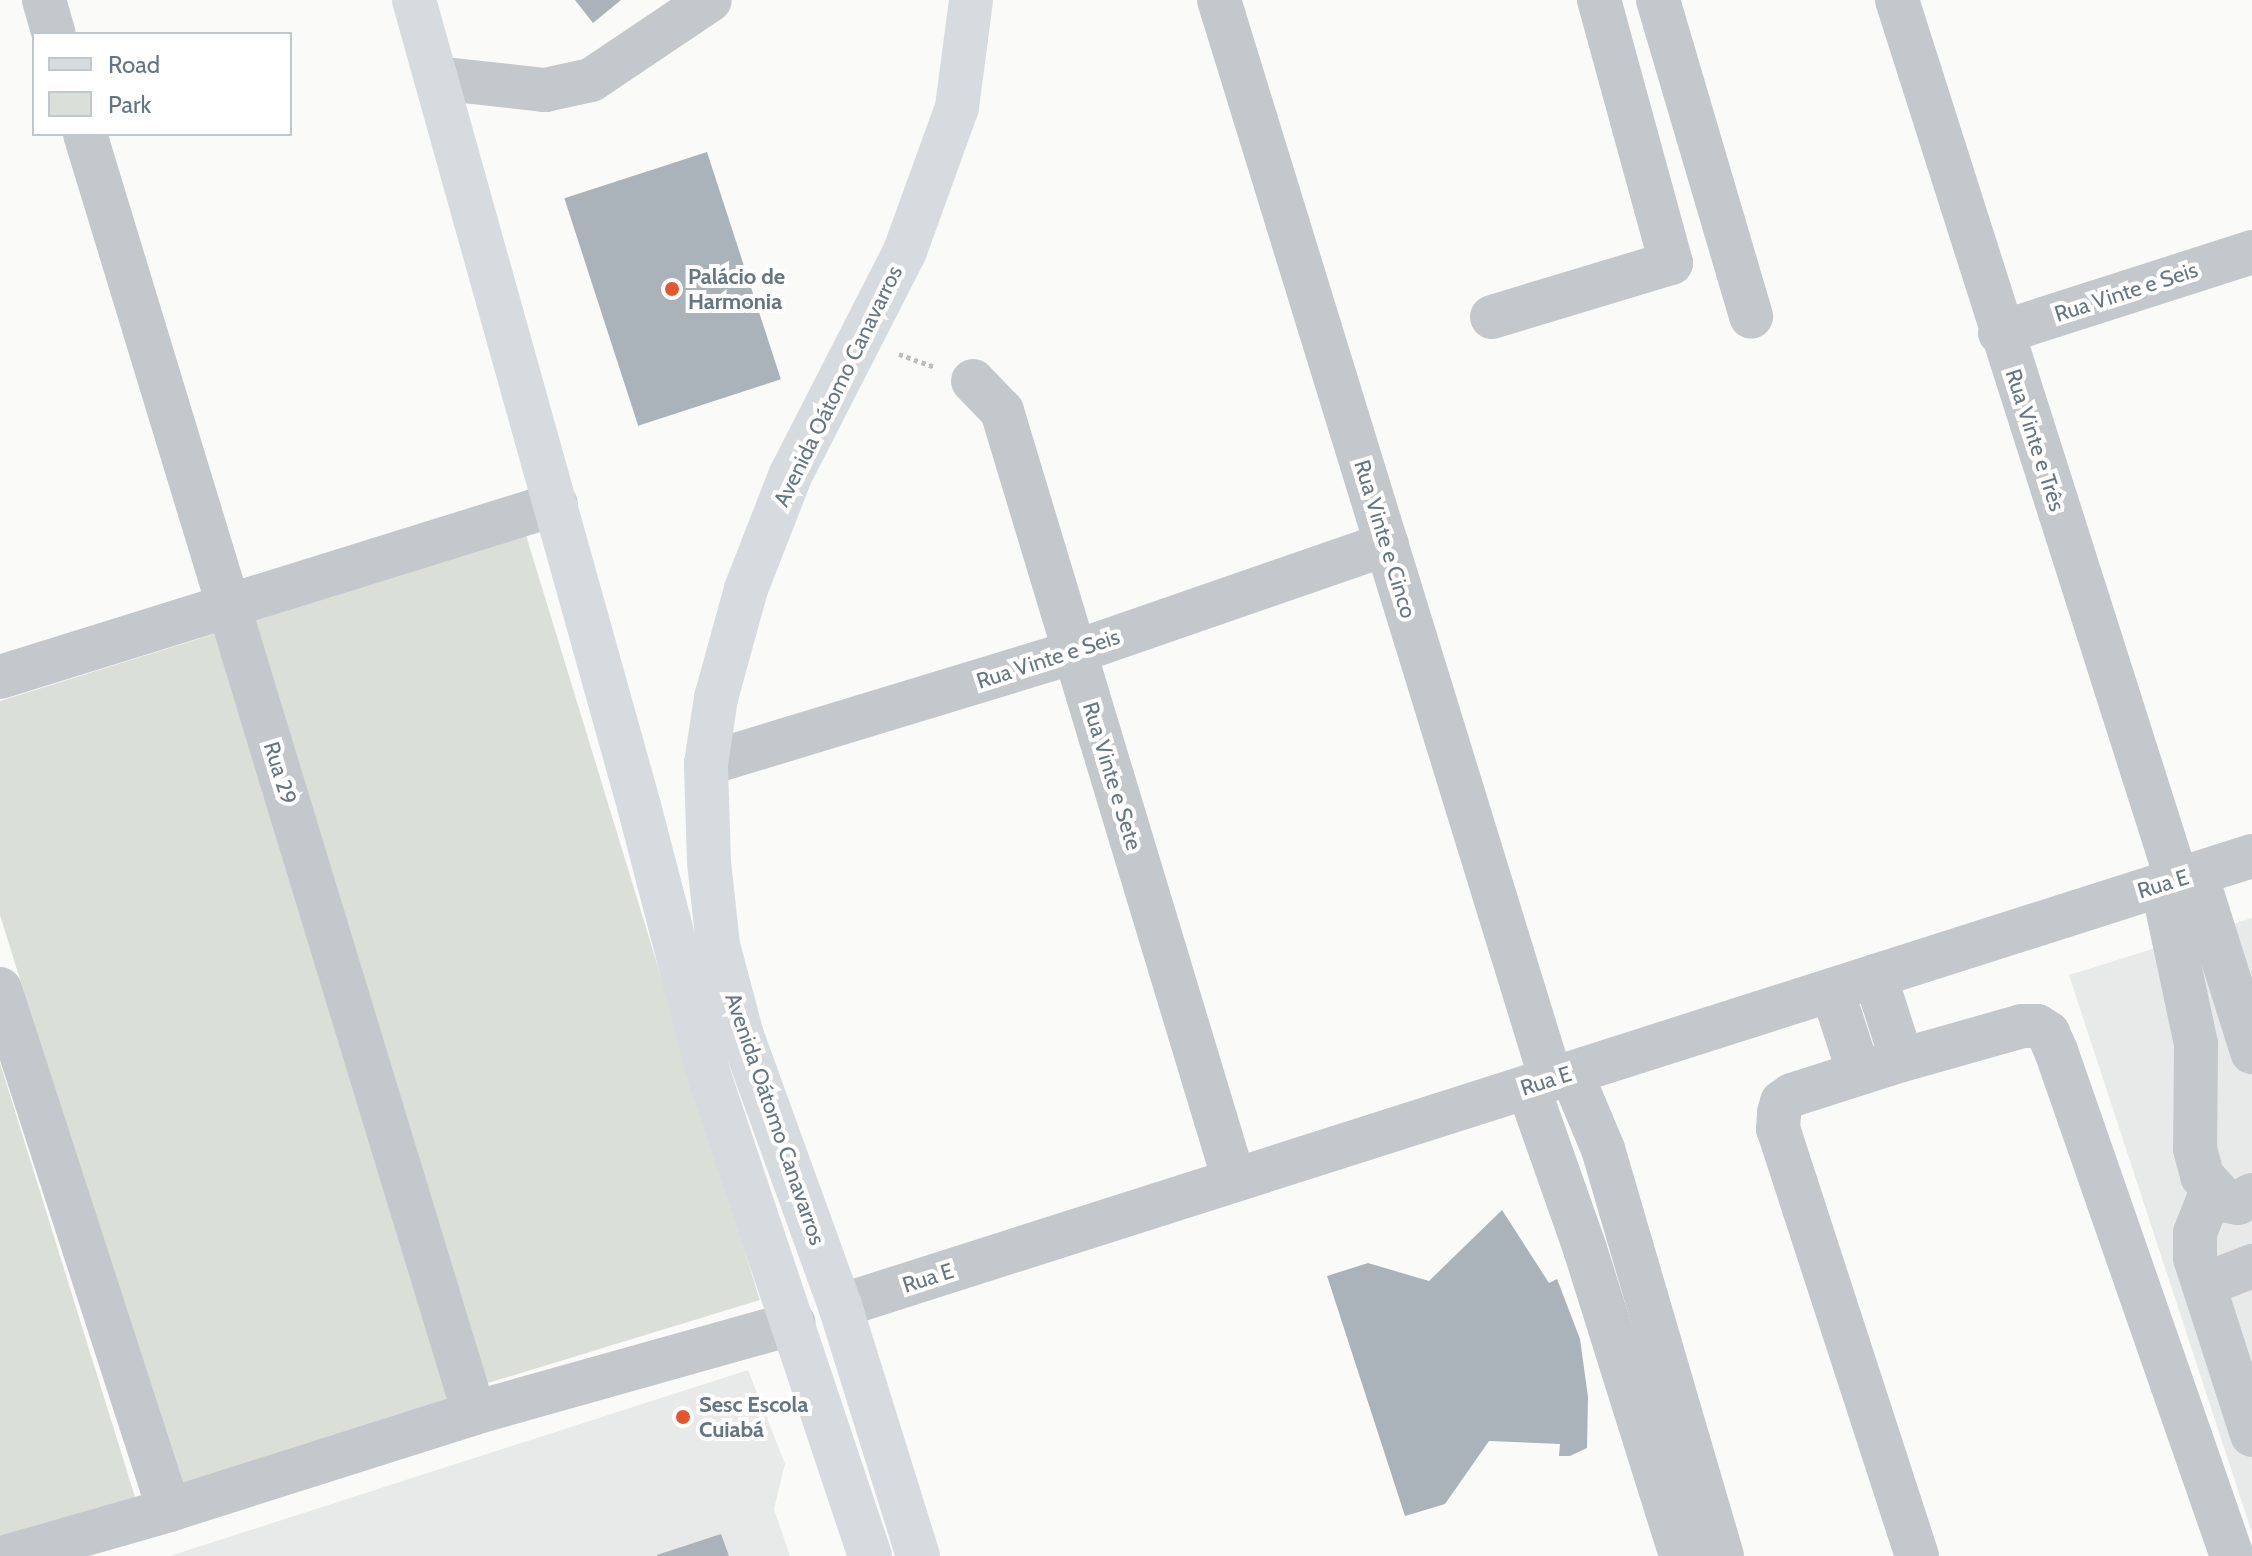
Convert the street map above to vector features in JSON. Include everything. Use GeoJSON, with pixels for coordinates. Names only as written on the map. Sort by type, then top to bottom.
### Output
{"type":"FeatureCollection","features":[{"type":"Feature","properties":{"kind":"main road","name":"Avenida Oátomo Canavarros"},"geometry":{"type":"LineString","coordinates":[[414,0],[556,504],[710,1078],[870,1556]]}},
{"type":"Feature","properties":{"kind":"main road","name":"Avenida Oátomo Canavarros"},"geometry":{"type":"LineString","coordinates":[[918,1556],[840,1306],[741,1032],[718,945],[709,862],[706,764],[716,698],[746,589],[790,476],[905,251],[957,107],[971,0]]}},
{"type":"Feature","properties":{"kind":"street"},"geometry":{"type":"LineString","coordinates":[[44,0],[53,32]]}},
{"type":"Feature","properties":{"kind":"street"},"geometry":{"type":"LineString","coordinates":[[436,78],[545,90],[591,80],[710,0]]}},
{"type":"Feature","properties":{"kind":"street","name":"Rua Vinte e Cinco"},"geometry":{"type":"LineString","coordinates":[[1219,0],[1550,1079],[1585,1249],[1682,1489]]}},
{"type":"Feature","properties":{"kind":"street"},"geometry":{"type":"LineString","coordinates":[[1492,317],[1671,263],[1599,0]]}},
{"type":"Feature","properties":{"kind":"street"},"geometry":{"type":"LineString","coordinates":[[1658,0],[1751,317]]}},
{"type":"Feature","properties":{"kind":"street","name":"Rua Vinte e Três"},"geometry":{"type":"LineString","coordinates":[[1897,0],[2000,333],[2178,879]]}},
{"type":"Feature","properties":{"kind":"street","name":"Rua 29"},"geometry":{"type":"LineString","coordinates":[[86,136],[474,1413]]}},
{"type":"Feature","properties":{"kind":"street","name":"Rua Vinte e Seis"},"geometry":{"type":"LineString","coordinates":[[2000,333],[2252,252]]}},
{"type":"Feature","properties":{"kind":"street","name":"Rua Vinte e Sete"},"geometry":{"type":"LineString","coordinates":[[973,381],[1002,411],[1234,1180]]}},
{"type":"Feature","properties":{"kind":"street"},"geometry":{"type":"LineString","coordinates":[[0,677],[556,504]]}},
{"type":"Feature","properties":{"kind":"street","name":"Rua Vinte e Seis"},"geometry":{"type":"LineString","coordinates":[[706,764],[1075,652],[1387,544]]}},
{"type":"Feature","properties":{"kind":"street","name":"Rua E"},"geometry":{"type":"LineString","coordinates":[[840,1306],[2252,856]]}},
{"type":"Feature","properties":{"kind":"street"},"geometry":{"type":"LineString","coordinates":[[2178,879],[2248,1019],[2196,1044]]}},
{"type":"Feature","properties":{"kind":"street"},"geometry":{"type":"LineString","coordinates":[[2178,879],[2196,1044],[2195,1149],[2202,1176],[2232,1193],[2195,1233],[2195,1258],[2252,1435]]}},
{"type":"Feature","properties":{"kind":"street"},"geometry":{"type":"LineString","coordinates":[[1875,976],[1902,1060]]}},
{"type":"Feature","properties":{"kind":"street"},"geometry":{"type":"LineString","coordinates":[[0,989],[169,1510]]}},
{"type":"Feature","properties":{"kind":"street"},"geometry":{"type":"LineString","coordinates":[[1832,990],[1859,1073]]}},
{"type":"Feature","properties":{"kind":"street"},"geometry":{"type":"LineString","coordinates":[[1917,1556],[1778,1129],[1782,1102],[1902,1060],[2022,1026],[2037,1026],[2048,1033],[2232,1556]]}},
{"type":"Feature","properties":{"kind":"street"},"geometry":{"type":"LineString","coordinates":[[2204,1285],[2252,1266]]}},
{"type":"Feature","properties":{"kind":"street"},"geometry":{"type":"LineString","coordinates":[[9,1556],[169,1510],[474,1413],[794,1323]]}},
{"type":"Feature","properties":{"kind":"street"},"geometry":{"type":"LineString","coordinates":[[1681,1556],[1682,1489]]}},
{"type":"Feature","properties":{"kind":"street"},"geometry":{"type":"LineString","coordinates":[[1682,1489],[1722,1556]]}},
{"type":"Feature","properties":{"kind":"path"},"geometry":{"type":"LineString","coordinates":[[859,340],[973,381]]}},
{"type":"Feature","properties":{"kind":"shaded area"},"geometry":{"type":"Polygon","coordinates":[[[2252,918],[2252,1533],[2069,975],[2252,918]]]}},
{"type":"Feature","properties":{"kind":"shaded area","name":"Sesc Escola Cuiabá"},"geometry":{"type":"Polygon","coordinates":[[[748,1370],[785,1464],[774,1509],[790,1556],[170,1556],[748,1370]]]}},
{"type":"Feature","properties":{"kind":"green space"},"geometry":{"type":"Polygon","coordinates":[[[525,532],[760,1300],[484,1384],[250,616],[525,532]]]}},
{"type":"Feature","properties":{"kind":"green space"},"geometry":{"type":"Polygon","coordinates":[[[214,634],[453,1401],[178,1487],[0,915],[0,701],[214,634]]]}},
{"type":"Feature","properties":{"kind":"green space"},"geometry":{"type":"Polygon","coordinates":[[[0,1063],[135,1497],[0,1538],[0,1063]]]}},
{"type":"Feature","properties":{"kind":"building"},"geometry":{"type":"Polygon","coordinates":[[[575,0],[621,0],[593,23],[575,0]]]}},
{"type":"Feature","properties":{"kind":"building","name":"Palácio de Harmonia"},"geometry":{"type":"Polygon","coordinates":[[[707,152],[781,379],[638,426],[564,198],[707,152]]]}},
{"type":"Feature","properties":{"kind":"building"},"geometry":{"type":"Polygon","coordinates":[[[1502,1210],[1549,1283],[1557,1279],[1580,1339],[1588,1397],[1587,1448],[1570,1456],[1559,1456],[1560,1444],[1489,1441],[1445,1504],[1405,1516],[1327,1276],[1368,1263],[1429,1281],[1502,1210]]]}},
{"type":"Feature","properties":{"kind":"building"},"geometry":{"type":"Polygon","coordinates":[[[721,1534],[729,1556],[657,1556],[657,1555],[721,1534]]]}},
{"type":"Feature","properties":{"kind":"place","name":"Palácio de Harmonia"},"geometry":{"type":"Point","coordinates":[672,289]}},
{"type":"Feature","properties":{"kind":"place","name":"Sesc Escola Cuiabá"},"geometry":{"type":"Point","coordinates":[683,1417]}}]}
